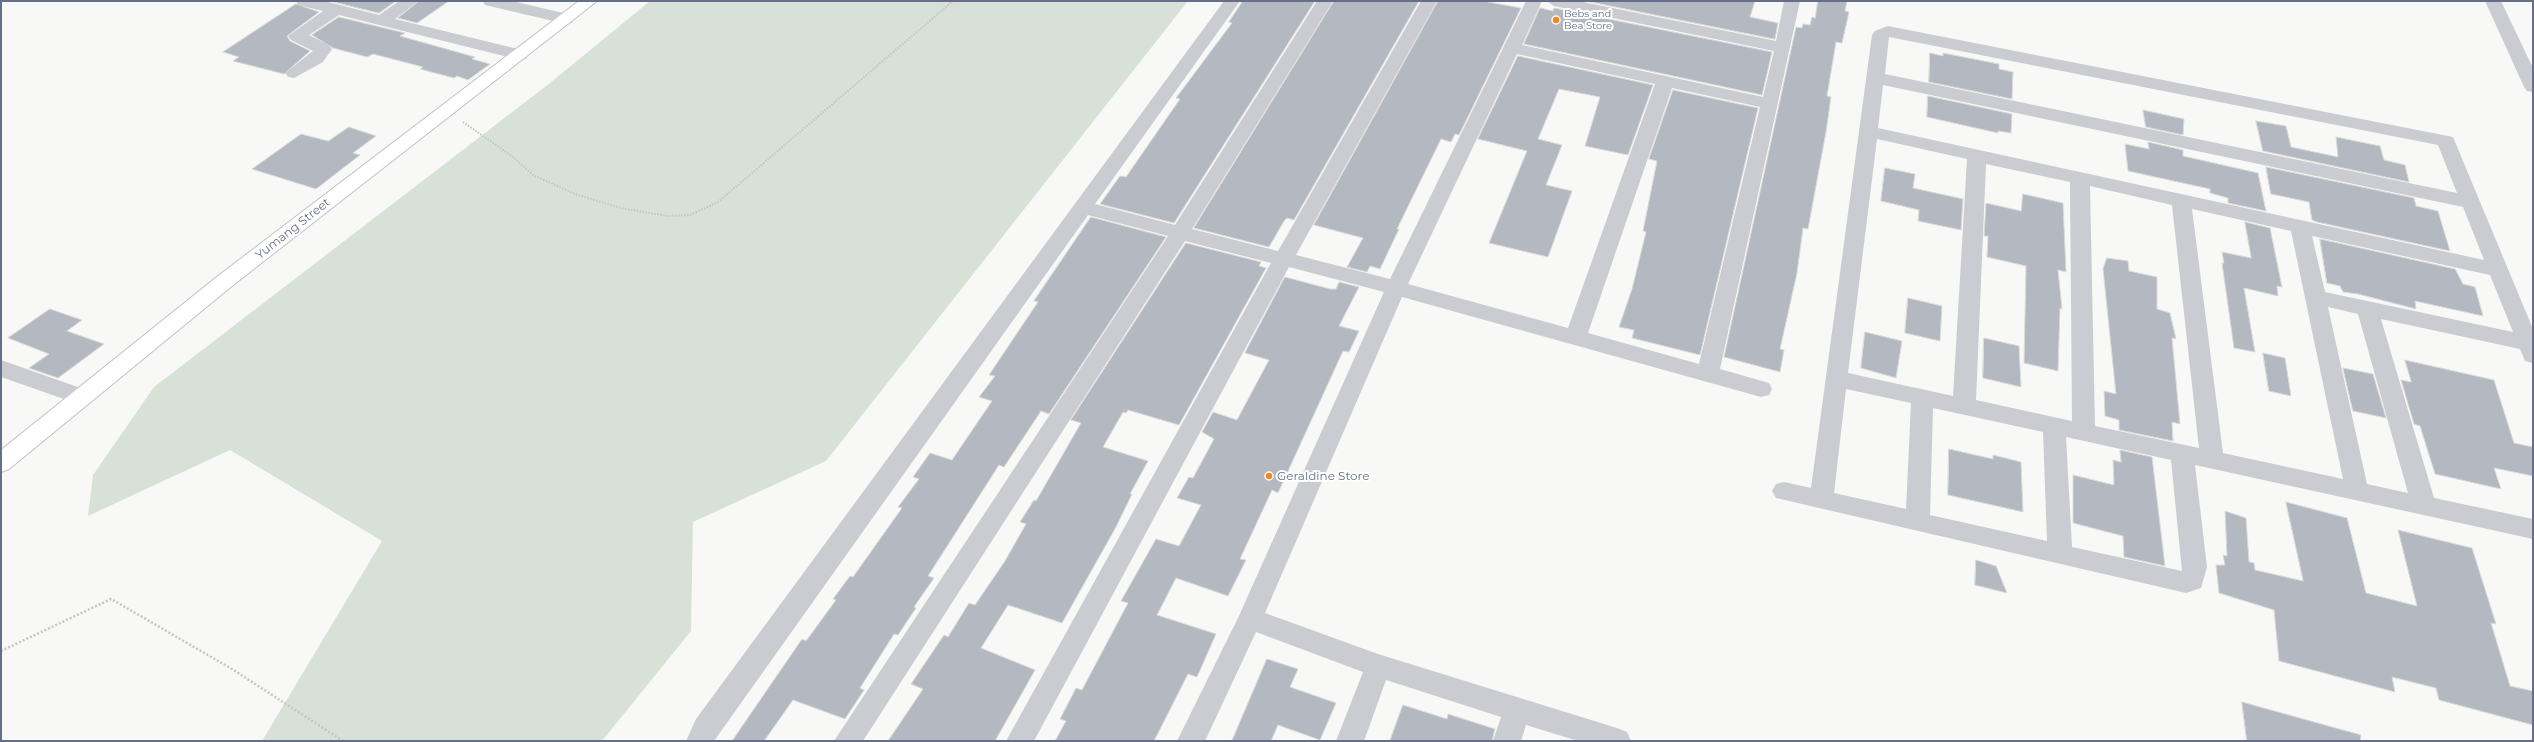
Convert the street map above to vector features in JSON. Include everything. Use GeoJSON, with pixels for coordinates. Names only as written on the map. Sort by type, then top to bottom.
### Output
{"type":"FeatureCollection","features":[{"type":"Feature","properties":{"kind":"main road","name":"Yumang Street"},"geometry":{"type":"LineString","coordinates":[[1,463],[225,281],[520,56],[589,1]]}},
{"type":"Feature","properties":{"kind":"street"},"geometry":{"type":"LineString","coordinates":[[304,1],[520,56]]}},
{"type":"Feature","properties":{"kind":"street"},"geometry":{"type":"LineString","coordinates":[[382,20],[410,1]]}},
{"type":"Feature","properties":{"kind":"street"},"geometry":{"type":"LineString","coordinates":[[491,1],[566,19]]}},
{"type":"Feature","properties":{"kind":"street"},"geometry":{"type":"LineString","coordinates":[[700,741],[706,728],[1084,208],[1232,1]]}},
{"type":"Feature","properties":{"kind":"street"},"geometry":{"type":"LineString","coordinates":[[848,741],[1181,231],[1325,1]]}},
{"type":"Feature","properties":{"kind":"street"},"geometry":{"type":"LineString","coordinates":[[1020,741],[1284,258],[1429,1]]}},
{"type":"Feature","properties":{"kind":"street"},"geometry":{"type":"LineString","coordinates":[[1191,741],[1250,619],[1396,288],[1513,48],[1534,1]]}},
{"type":"Feature","properties":{"kind":"street"},"geometry":{"type":"LineString","coordinates":[[1554,1],[1783,48]]}},
{"type":"Feature","properties":{"kind":"street"},"geometry":{"type":"LineString","coordinates":[[1708,373],[1783,48],[1792,1]]}},
{"type":"Feature","properties":{"kind":"street"},"geometry":{"type":"LineString","coordinates":[[2493,1],[2533,87]]}},
{"type":"Feature","properties":{"kind":"street"},"geometry":{"type":"LineString","coordinates":[[294,74],[317,58],[323,49],[297,36],[337,9]]}},
{"type":"Feature","properties":{"kind":"street"},"geometry":{"type":"LineString","coordinates":[[1821,500],[1881,35],[1884,32],[1894,31],[2446,141],[2531,349]]}},
{"type":"Feature","properties":{"kind":"street"},"geometry":{"type":"LineString","coordinates":[[1513,48],[1770,104]]}},
{"type":"Feature","properties":{"kind":"street"},"geometry":{"type":"LineString","coordinates":[[1876,78],[2471,202]]}},
{"type":"Feature","properties":{"kind":"street"},"geometry":{"type":"LineString","coordinates":[[1576,337],[1665,82]]}},
{"type":"Feature","properties":{"kind":"street"},"geometry":{"type":"LineString","coordinates":[[1869,132],[2499,270]]}},
{"type":"Feature","properties":{"kind":"street"},"geometry":{"type":"LineString","coordinates":[[1964,406],[1977,156]]}},
{"type":"Feature","properties":{"kind":"street"},"geometry":{"type":"LineString","coordinates":[[2080,178],[2084,432]]}},
{"type":"Feature","properties":{"kind":"street"},"geometry":{"type":"LineString","coordinates":[[2181,200],[2212,460]]}},
{"type":"Feature","properties":{"kind":"street"},"geometry":{"type":"LineString","coordinates":[[1084,208],[1181,231],[1284,258],[1708,373],[1761,389]]}},
{"type":"Feature","properties":{"kind":"street"},"geometry":{"type":"LineString","coordinates":[[2300,226],[2357,491]]}},
{"type":"Feature","properties":{"kind":"street"},"geometry":{"type":"LineString","coordinates":[[2315,297],[2367,308],[2531,349]]}},
{"type":"Feature","properties":{"kind":"street"},"geometry":{"type":"LineString","coordinates":[[2367,308],[2424,506]]}},
{"type":"Feature","properties":{"kind":"street"},"geometry":{"type":"LineString","coordinates":[[1,368],[81,397]]}},
{"type":"Feature","properties":{"kind":"street"},"geometry":{"type":"LineString","coordinates":[[1837,379],[2533,529]]}},
{"type":"Feature","properties":{"kind":"street"},"geometry":{"type":"LineString","coordinates":[[1918,522],[1922,397]]}},
{"type":"Feature","properties":{"kind":"street"},"geometry":{"type":"LineString","coordinates":[[2054,426],[2060,555]]}},
{"type":"Feature","properties":{"kind":"street"},"geometry":{"type":"LineString","coordinates":[[1784,492],[2177,582],[2192,581],[2195,567],[2182,453]]}},
{"type":"Feature","properties":{"kind":"street"},"geometry":{"type":"LineString","coordinates":[[1250,619],[1378,666],[1617,741]]}},
{"type":"Feature","properties":{"kind":"street"},"geometry":{"type":"LineString","coordinates":[[1350,741],[1378,666]]}},
{"type":"Feature","properties":{"kind":"street"},"geometry":{"type":"LineString","coordinates":[[1507,741],[1517,710]]}},
{"type":"Feature","properties":{"kind":"path"},"geometry":{"type":"LineString","coordinates":[[448,111],[513,157],[533,175],[575,194],[621,208],[668,216],[690,214],[718,202],[953,1]]}},
{"type":"Feature","properties":{"kind":"path"},"geometry":{"type":"LineString","coordinates":[[1,651],[112,599],[232,669],[343,741]]}},
{"type":"Feature","properties":{"kind":"shaded area"},"geometry":{"type":"Polygon","coordinates":[[[650,1],[1188,1],[826,461],[693,522],[691,631],[602,741],[262,741],[382,541],[230,450],[88,516],[93,475],[154,387],[550,83],[650,1]]]}},
{"type":"Feature","properties":{"kind":"building"},"geometry":{"type":"Polygon","coordinates":[[[330,1],[396,1],[379,13],[330,1]]]}},
{"type":"Feature","properties":{"kind":"building"},"geometry":{"type":"Polygon","coordinates":[[[419,1],[449,1],[417,23],[398,18],[419,1]]]}},
{"type":"Feature","properties":{"kind":"building"},"geometry":{"type":"Polygon","coordinates":[[[1243,1],[1315,1],[1174,223],[1100,204],[1120,176],[1126,177],[1180,99],[1176,98],[1232,23],[1229,22],[1243,1]]]}},
{"type":"Feature","properties":{"kind":"building"},"geometry":{"type":"Polygon","coordinates":[[[1334,1],[1419,1],[1294,220],[1287,218],[1284,221],[1269,247],[1194,228],[1334,1]]]}},
{"type":"Feature","properties":{"kind":"building"},"geometry":{"type":"Polygon","coordinates":[[[1438,1],[1483,1],[1521,8],[1459,135],[1455,134],[1451,142],[1441,139],[1397,229],[1399,229],[1380,269],[1370,266],[1367,272],[1347,267],[1363,238],[1314,225],[1438,1]]]}},
{"type":"Feature","properties":{"kind":"building"},"geometry":{"type":"Polygon","coordinates":[[[1586,1],[1755,1],[1750,17],[1778,23],[1775,39],[1586,1]]]}},
{"type":"Feature","properties":{"kind":"building"},"geometry":{"type":"Polygon","coordinates":[[[1818,1],[1847,1],[1845,11],[1849,12],[1842,43],[1836,42],[1827,96],[1831,97],[1826,132],[1808,229],[1803,228],[1797,273],[1780,349],[1784,350],[1780,372],[1724,357],[1796,27],[1802,28],[1803,24],[1810,25],[1812,17],[1815,18],[1818,1]]]}},
{"type":"Feature","properties":{"kind":"building"},"geometry":{"type":"Polygon","coordinates":[[[296,4],[319,12],[287,36],[290,41],[310,51],[284,74],[233,61],[239,57],[223,52],[296,4]]]}},
{"type":"Feature","properties":{"kind":"building"},"geometry":{"type":"Polygon","coordinates":[[[1540,8],[1553,11],[1554,8],[1772,52],[1762,95],[1524,44],[1540,8]]]}},
{"type":"Feature","properties":{"kind":"building"},"geometry":{"type":"Polygon","coordinates":[[[339,17],[405,33],[400,36],[475,57],[472,59],[490,64],[468,80],[457,76],[454,78],[420,69],[423,67],[373,54],[367,57],[333,48],[312,35],[339,17]]]}},
{"type":"Feature","properties":{"kind":"building"},"geometry":{"type":"Polygon","coordinates":[[[1930,53],[1943,56],[1943,53],[1999,64],[1999,69],[2013,72],[2012,99],[1929,82],[1930,53]]]}},
{"type":"Feature","properties":{"kind":"building"},"geometry":{"type":"Polygon","coordinates":[[[1518,56],[1653,85],[1628,155],[1585,146],[1600,97],[1559,89],[1538,139],[1562,145],[1546,185],[1572,191],[1548,257],[1489,243],[1527,151],[1478,139],[1518,56]]]}},
{"type":"Feature","properties":{"kind":"building"},"geometry":{"type":"Polygon","coordinates":[[[1673,90],[1758,108],[1700,355],[1632,338],[1634,330],[1619,327],[1632,289],[1646,232],[1643,231],[1657,161],[1649,159],[1673,90]]]}},
{"type":"Feature","properties":{"kind":"building"},"geometry":{"type":"Polygon","coordinates":[[[1928,96],[2012,114],[2011,133],[1998,131],[1998,133],[1927,117],[1928,96]]]}},
{"type":"Feature","properties":{"kind":"building"},"geometry":{"type":"Polygon","coordinates":[[[2143,110],[2184,119],[2183,135],[2146,127],[2143,110]]]}},
{"type":"Feature","properties":{"kind":"building"},"geometry":{"type":"Polygon","coordinates":[[[2256,121],[2286,126],[2291,147],[2338,157],[2336,137],[2380,146],[2384,160],[2405,165],[2409,182],[2263,151],[2256,121]]]}},
{"type":"Feature","properties":{"kind":"building"},"geometry":{"type":"Polygon","coordinates":[[[349,127],[376,136],[353,153],[360,155],[316,189],[252,169],[301,134],[328,141],[349,127]]]}},
{"type":"Feature","properties":{"kind":"building"},"geometry":{"type":"Polygon","coordinates":[[[2148,142],[2183,150],[2183,156],[2258,173],[2266,211],[2228,203],[2228,198],[2210,193],[2210,189],[2128,171],[2125,144],[2149,149],[2148,142]]]}},
{"type":"Feature","properties":{"kind":"building"},"geometry":{"type":"Polygon","coordinates":[[[2266,167],[2414,198],[2416,206],[2438,211],[2450,251],[2312,220],[2309,202],[2271,194],[2266,167]]]}},
{"type":"Feature","properties":{"kind":"building"},"geometry":{"type":"Polygon","coordinates":[[[1885,168],[1915,174],[1913,188],[1963,199],[1961,230],[1918,221],[1919,210],[1881,201],[1885,168]]]}},
{"type":"Feature","properties":{"kind":"building"},"geometry":{"type":"Polygon","coordinates":[[[2023,194],[2063,203],[2066,272],[2058,270],[2062,309],[2060,308],[2058,371],[2024,363],[2026,266],[1987,257],[1988,236],[1984,236],[1986,203],[2021,211],[2023,194]]]}},
{"type":"Feature","properties":{"kind":"building"},"geometry":{"type":"Polygon","coordinates":[[[1091,217],[1166,237],[1049,414],[1041,411],[1004,467],[999,465],[928,576],[934,578],[914,607],[916,608],[898,635],[894,634],[860,688],[864,690],[845,719],[793,700],[764,741],[732,741],[802,639],[806,641],[836,600],[833,599],[850,576],[853,577],[902,508],[898,507],[919,479],[913,477],[930,453],[952,460],[992,401],[979,397],[995,376],[989,375],[1038,302],[1034,301],[1091,217]]]}},
{"type":"Feature","properties":{"kind":"building"},"geometry":{"type":"Polygon","coordinates":[[[2245,222],[2270,228],[2282,287],[2277,286],[2278,296],[2244,288],[2255,352],[2234,348],[2222,263],[2224,263],[2222,252],[2251,258],[2245,222]]]}},
{"type":"Feature","properties":{"kind":"building"},"geometry":{"type":"Polygon","coordinates":[[[2320,239],[2455,269],[2463,284],[2475,287],[2483,316],[2415,301],[2416,309],[2358,294],[2343,292],[2340,286],[2327,283],[2320,239]]]}},
{"type":"Feature","properties":{"kind":"building"},"geometry":{"type":"Polygon","coordinates":[[[1186,243],[1261,262],[1259,266],[1266,268],[1179,425],[1128,410],[1126,413],[1123,412],[1103,447],[1148,461],[1130,494],[1132,494],[1116,527],[1062,623],[1008,605],[981,648],[1035,670],[995,741],[888,741],[923,689],[911,684],[944,635],[948,637],[969,603],[975,605],[1005,561],[1026,524],[1020,522],[1034,500],[1036,501],[1081,423],[1071,420],[1186,243]]]}},
{"type":"Feature","properties":{"kind":"building"},"geometry":{"type":"Polygon","coordinates":[[[2107,258],[2128,261],[2129,271],[2157,277],[2157,309],[2170,313],[2176,339],[2172,338],[2180,424],[2172,422],[2173,441],[2119,430],[2119,420],[2105,416],[2104,391],[2116,394],[2103,269],[2107,258]]]}},
{"type":"Feature","properties":{"kind":"building"},"geometry":{"type":"Polygon","coordinates":[[[1285,277],[1330,289],[1336,289],[1339,282],[1359,287],[1339,326],[1359,331],[1349,352],[1343,351],[1278,493],[1272,490],[1240,559],[1246,560],[1228,596],[1176,578],[1157,615],[1216,634],[1197,677],[1188,674],[1154,741],[1055,741],[1066,721],[1060,719],[1076,688],[1082,690],[1128,603],[1121,601],[1156,539],[1179,546],[1201,505],[1177,498],[1189,477],[1193,478],[1214,439],[1202,432],[1213,412],[1237,420],[1269,360],[1245,353],[1285,277]]]}},
{"type":"Feature","properties":{"kind":"building"},"geometry":{"type":"Polygon","coordinates":[[[1908,298],[1942,306],[1940,341],[1905,333],[1908,298]]]}},
{"type":"Feature","properties":{"kind":"building"},"geometry":{"type":"Polygon","coordinates":[[[50,309],[82,320],[67,331],[104,344],[58,378],[29,368],[49,354],[8,338],[50,309]]]}},
{"type":"Feature","properties":{"kind":"building"},"geometry":{"type":"Polygon","coordinates":[[[1865,332],[1902,341],[1896,378],[1861,368],[1865,332]]]}},
{"type":"Feature","properties":{"kind":"building"},"geometry":{"type":"Polygon","coordinates":[[[1984,338],[2019,346],[2021,387],[1983,378],[1984,338]]]}},
{"type":"Feature","properties":{"kind":"building"},"geometry":{"type":"Polygon","coordinates":[[[2263,353],[2285,358],[2291,396],[2269,391],[2263,353]]]}},
{"type":"Feature","properties":{"kind":"building"},"geometry":{"type":"Polygon","coordinates":[[[2405,360],[2494,380],[2514,443],[2533,447],[2533,476],[2494,468],[2501,489],[2435,474],[2420,426],[2414,424],[2401,380],[2411,382],[2405,360]]]}},
{"type":"Feature","properties":{"kind":"building"},"geometry":{"type":"Polygon","coordinates":[[[2343,368],[2373,374],[2386,418],[2353,411],[2343,368]]]}},
{"type":"Feature","properties":{"kind":"building"},"geometry":{"type":"Polygon","coordinates":[[[1949,449],[1993,459],[1993,455],[2021,462],[2023,512],[1948,495],[1949,449]]]}},
{"type":"Feature","properties":{"kind":"building"},"geometry":{"type":"Polygon","coordinates":[[[2120,450],[2152,457],[2165,566],[2124,557],[2123,536],[2073,523],[2073,475],[2114,485],[2113,460],[2121,462],[2120,450]]]}},
{"type":"Feature","properties":{"kind":"building"},"geometry":{"type":"Polygon","coordinates":[[[2286,502],[2347,518],[2366,593],[2417,606],[2398,530],[2472,548],[2496,624],[2491,623],[2510,686],[2533,691],[2533,725],[2439,700],[2436,688],[2392,677],[2395,692],[2279,661],[2274,610],[2219,593],[2216,565],[2225,565],[2223,555],[2227,556],[2225,511],[2246,518],[2249,562],[2254,563],[2255,570],[2303,581],[2286,502]]]}},
{"type":"Feature","properties":{"kind":"building"},"geometry":{"type":"Polygon","coordinates":[[[1976,560],[1996,566],[2007,593],[1975,585],[1976,560]]]}},
{"type":"Feature","properties":{"kind":"building"},"geometry":{"type":"Polygon","coordinates":[[[1267,659],[1298,669],[1290,687],[1336,703],[1320,740],[1278,725],[1271,741],[1232,741],[1267,659]]]}},
{"type":"Feature","properties":{"kind":"building"},"geometry":{"type":"Polygon","coordinates":[[[2242,702],[2361,735],[2360,741],[2247,741],[2242,702]]]}},
{"type":"Feature","properties":{"kind":"building"},"geometry":{"type":"Polygon","coordinates":[[[1403,705],[1447,719],[1448,714],[1495,729],[1492,741],[1390,741],[1403,705]]]}},
{"type":"Feature","properties":{"kind":"place","name":"Bebs and Bea Store"},"geometry":{"type":"Point","coordinates":[1556,20]}},
{"type":"Feature","properties":{"kind":"place","name":"Geraldine Store"},"geometry":{"type":"Point","coordinates":[1269,476]}}]}
